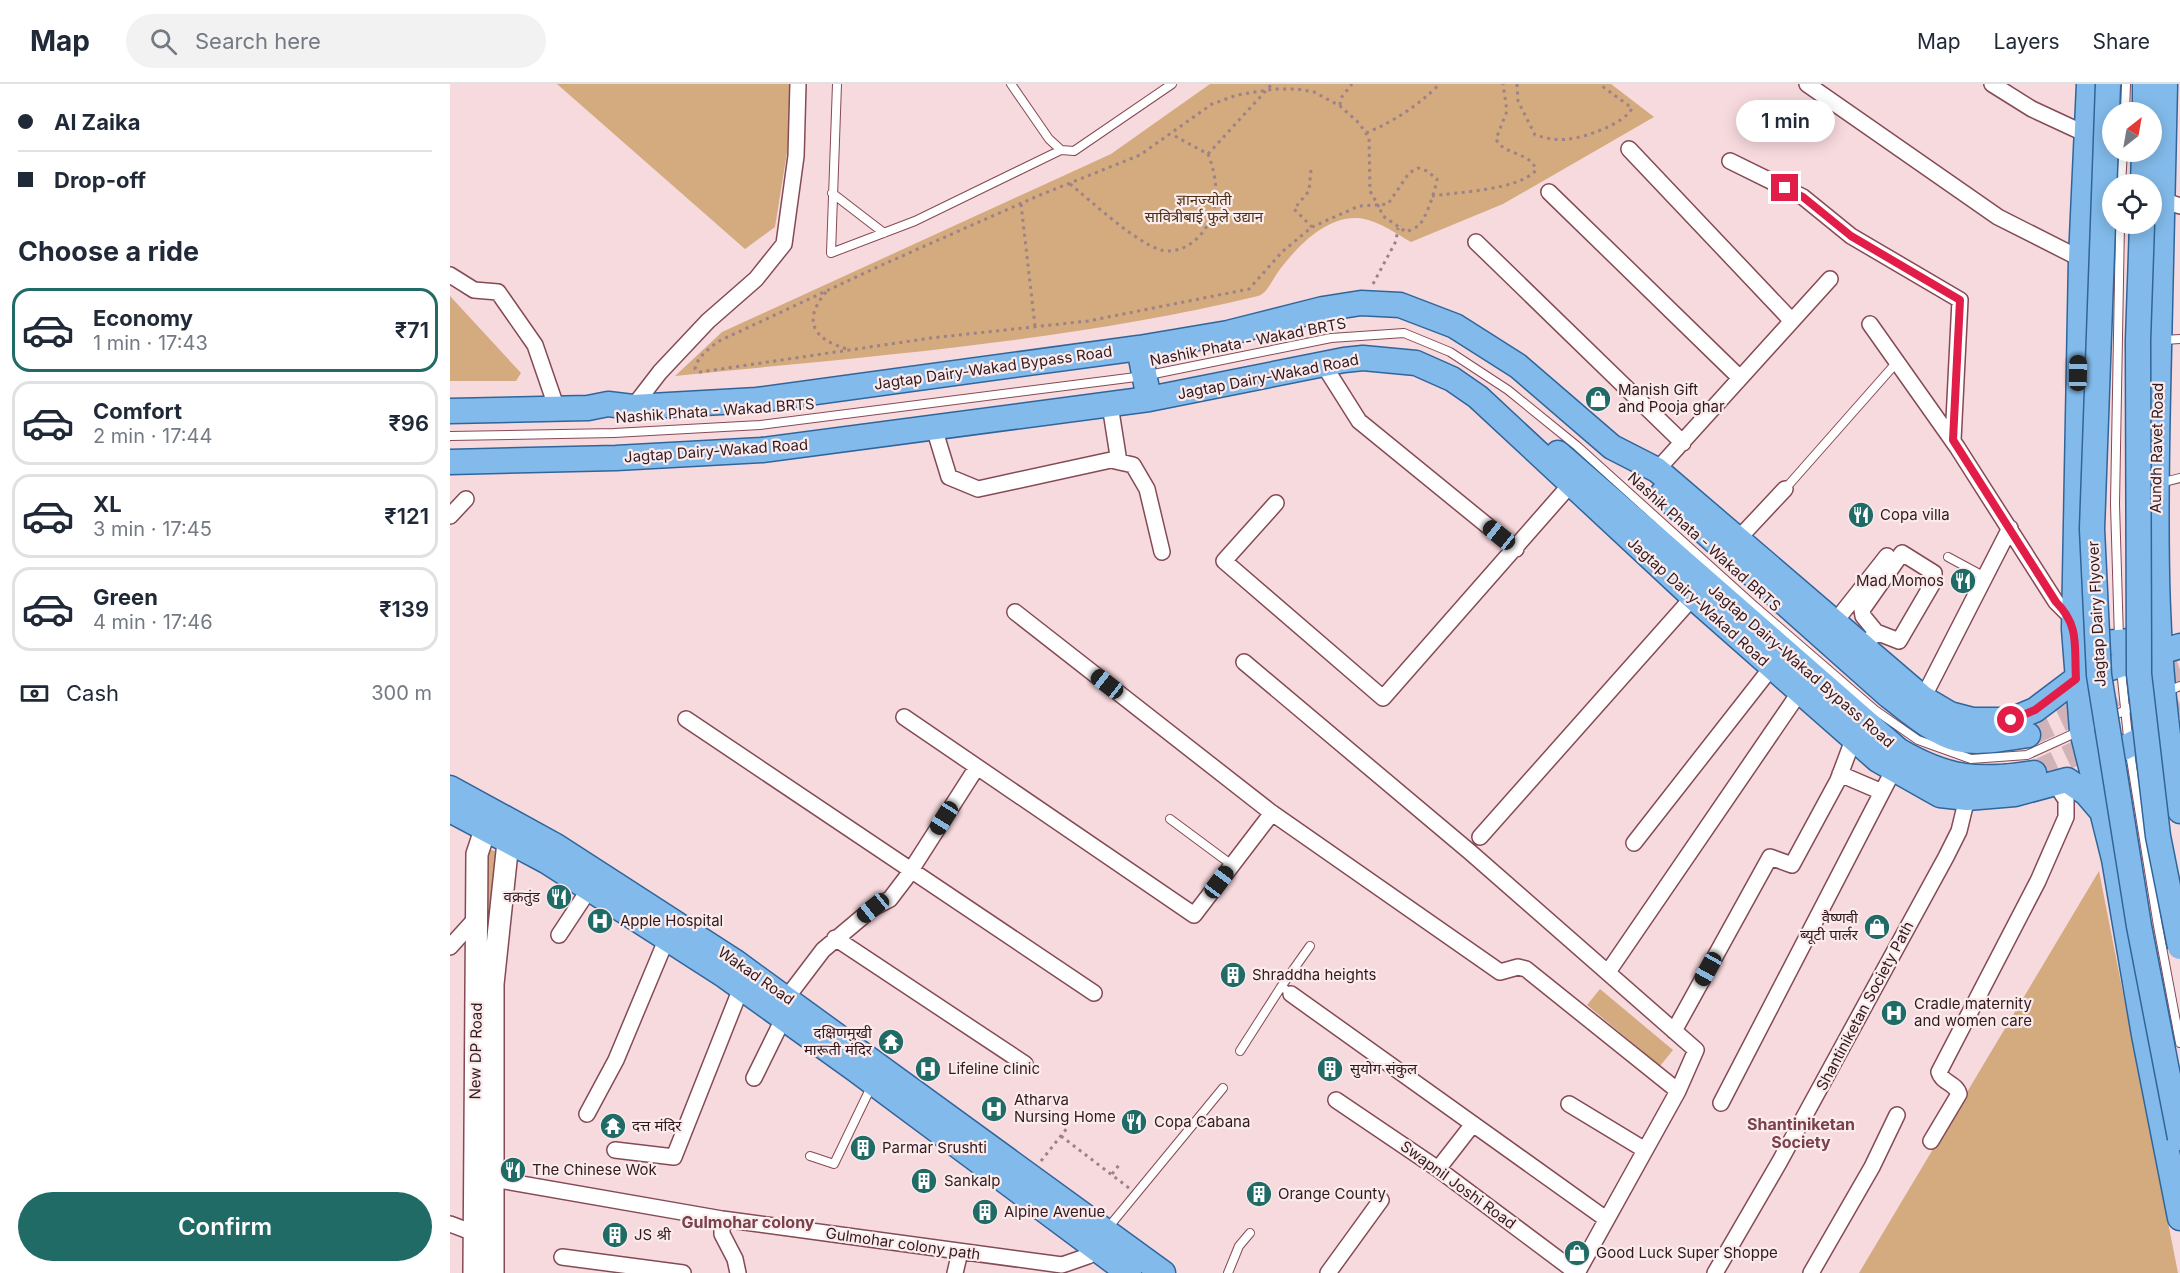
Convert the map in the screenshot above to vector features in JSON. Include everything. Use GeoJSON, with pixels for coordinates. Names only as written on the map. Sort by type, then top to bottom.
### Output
{"type":"FeatureCollection","features":[{"type":"Feature","properties":{"kind":"main road"},"geometry":{"type":"LineString","coordinates":[[2089,84],[2081,259],[2074,637],[2076,679],[2082,731],[2104,814],[2180,1218]]}},
{"type":"Feature","properties":{"kind":"main road","name":"Jagtap Dairy Flyover"},"geometry":{"type":"LineString","coordinates":[[2108,84],[2092,529],[2099,675],[2139,926],[2180,1138]]}},
{"type":"Feature","properties":{"kind":"main road"},"geometry":{"type":"LineString","coordinates":[[2145,84],[2145,102]]}},
{"type":"Feature","properties":{"kind":"main road","name":"Aundh Ravet Road"},"geometry":{"type":"LineString","coordinates":[[2165,84],[2171,203],[2170,339],[2156,484],[2166,646],[2172,690],[2180,811]]}},
{"type":"Feature","properties":{"kind":"main road"},"geometry":{"type":"LineString","coordinates":[[2142,234],[2138,340],[2139,674],[2158,836],[2180,947]]}},
{"type":"Feature","properties":{"kind":"main road","name":"Jagtap Dairy-Wakad Bypass Road"},"geometry":{"type":"LineString","coordinates":[[450,411],[588,408],[608,404],[633,406],[758,400],[1139,348],[1228,333],[1323,309],[1361,303],[1400,305],[1455,326],[1518,366],[1612,447]]}},
{"type":"Feature","properties":{"kind":"main road"},"geometry":{"type":"LineString","coordinates":[[1139,348],[1146,388]]}},
{"type":"Feature","properties":{"kind":"main road","name":"Jagtap Dairy-Wakad Road"},"geometry":{"type":"LineString","coordinates":[[450,462],[616,458],[762,450],[1110,405],[1146,388],[1363,358],[1416,363],[1452,379],[1509,424],[1570,485],[1692,597],[1878,760],[1940,795],[1967,798],[2015,794],[2052,779]]}},
{"type":"Feature","properties":{"kind":"main road","name":"Jagtap Dairy-Wakad Bypass Road"},"geometry":{"type":"LineString","coordinates":[[1509,424],[1554,450],[1595,484],[1672,555],[1898,750],[1926,766],[1962,778],[2052,779]]}},
{"type":"Feature","properties":{"kind":"main road"},"geometry":{"type":"LineString","coordinates":[[1612,447],[1657,470],[1835,622],[1870,640],[1923,698],[1950,714],[1973,720],[2011,720],[2035,710],[2076,679],[2120,653],[2166,646]]}},
{"type":"Feature","properties":{"kind":"main road"},"geometry":{"type":"LineString","coordinates":[[1612,447],[1872,681],[1930,725],[1956,738],[1973,740],[2028,735]]}},
{"type":"Feature","properties":{"kind":"main road"},"geometry":{"type":"LineString","coordinates":[[2074,637],[2120,653]]}},
{"type":"Feature","properties":{"kind":"main road"},"geometry":{"type":"LineString","coordinates":[[2052,779],[2129,747],[2173,724]]}},
{"type":"Feature","properties":{"kind":"main road"},"geometry":{"type":"LineString","coordinates":[[2052,779],[2086,793],[2104,814]]}},
{"type":"Feature","properties":{"kind":"main road","name":"Wakad Road"},"geometry":{"type":"LineString","coordinates":[[450,788],[546,861],[741,988],[782,1009],[1102,1240],[1129,1273]]}},
{"type":"Feature","properties":{"kind":"main road","name":"Wakad Road"},"geometry":{"type":"LineString","coordinates":[[450,810],[556,846],[636,896],[873,1082],[1102,1240],[1162,1273]]}},
{"type":"Feature","properties":{"kind":"main road","name":"New DP Road"},"geometry":{"type":"LineString","coordinates":[[474,1273],[477,854],[500,827]]}},
{"type":"Feature","properties":{"kind":"main road","name":"New DP Road"},"geometry":{"type":"LineString","coordinates":[[493,1273],[493,984],[500,827]]}},
{"type":"Feature","properties":{"kind":"street"},"geometry":{"type":"LineString","coordinates":[[633,406],[660,372],[708,321],[756,279],[784,244],[796,156],[798,84]]}},
{"type":"Feature","properties":{"kind":"street"},"geometry":{"type":"LineString","coordinates":[[1807,84],[1998,217],[2081,259]]}},
{"type":"Feature","properties":{"kind":"street"},"geometry":{"type":"LineString","coordinates":[[1992,84],[2032,109],[2088,135]]}},
{"type":"Feature","properties":{"kind":"street"},"geometry":{"type":"LineString","coordinates":[[1629,149],[1792,321]]}},
{"type":"Feature","properties":{"kind":"street"},"geometry":{"type":"LineString","coordinates":[[1730,161],[1803,197],[1851,236],[1960,300],[1953,440]]}},
{"type":"Feature","properties":{"kind":"street"},"geometry":{"type":"LineString","coordinates":[[1548,192],[1740,378]]}},
{"type":"Feature","properties":{"kind":"street"},"geometry":{"type":"LineString","coordinates":[[1476,242],[1683,443]]}},
{"type":"Feature","properties":{"kind":"street"},"geometry":{"type":"LineString","coordinates":[[450,275],[474,290],[498,292],[535,345],[557,409]]}},
{"type":"Feature","properties":{"kind":"street"},"geometry":{"type":"LineString","coordinates":[[1657,470],[1830,279]]}},
{"type":"Feature","properties":{"kind":"street"},"geometry":{"type":"LineString","coordinates":[[1870,324],[1953,440],[2056,602],[2069,615],[2074,637]]}},
{"type":"Feature","properties":{"kind":"street"},"geometry":{"type":"LineString","coordinates":[[1323,364],[1337,391],[1359,421],[1516,549]]}},
{"type":"Feature","properties":{"kind":"street"},"geometry":{"type":"LineString","coordinates":[[1110,405],[1119,462]]}},
{"type":"Feature","properties":{"kind":"street"},"geometry":{"type":"LineString","coordinates":[[934,428],[949,477],[978,489],[1111,460],[1133,465],[1147,489],[1162,552]]}},
{"type":"Feature","properties":{"kind":"street"},"geometry":{"type":"LineString","coordinates":[[1276,502],[1224,561],[1383,698],[1570,485]]}},
{"type":"Feature","properties":{"kind":"street"},"geometry":{"type":"LineString","coordinates":[[1739,538],[1785,489]]}},
{"type":"Feature","properties":{"kind":"street"},"geometry":{"type":"LineString","coordinates":[[450,516],[466,499]]}},
{"type":"Feature","properties":{"kind":"street"},"geometry":{"type":"LineString","coordinates":[[1923,698],[2010,528]]}},
{"type":"Feature","properties":{"kind":"street"},"geometry":{"type":"LineString","coordinates":[[1835,622],[1896,545]]}},
{"type":"Feature","properties":{"kind":"street"},"geometry":{"type":"LineString","coordinates":[[1902,553],[1934,573],[1934,581],[1899,641],[1870,640],[1862,610],[1902,553]]}},
{"type":"Feature","properties":{"kind":"street"},"geometry":{"type":"LineString","coordinates":[[1480,837],[1692,597]]}},
{"type":"Feature","properties":{"kind":"street"},"geometry":{"type":"LineString","coordinates":[[1015,612],[1272,813],[1500,972],[1518,968],[1526,969],[1678,1091]]}},
{"type":"Feature","properties":{"kind":"street"},"geometry":{"type":"LineString","coordinates":[[1244,662],[1470,852],[1696,1050],[1678,1091],[1577,1273]]}},
{"type":"Feature","properties":{"kind":"street"},"geometry":{"type":"LineString","coordinates":[[1634,843],[1771,668]]}},
{"type":"Feature","properties":{"kind":"street"},"geometry":{"type":"LineString","coordinates":[[1608,972],[1799,693]]}},
{"type":"Feature","properties":{"kind":"street"},"geometry":{"type":"LineString","coordinates":[[904,717],[1194,915],[1272,813]]}},
{"type":"Feature","properties":{"kind":"street"},"geometry":{"type":"LineString","coordinates":[[686,719],[1094,993]]}},
{"type":"Feature","properties":{"kind":"street"},"geometry":{"type":"LineString","coordinates":[[1674,1031],[1770,857],[1792,865],[1840,774],[1853,740]]}},
{"type":"Feature","properties":{"kind":"street"},"geometry":{"type":"LineString","coordinates":[[754,1078],[782,1009],[823,950],[873,908],[890,899],[977,767]]}},
{"type":"Feature","properties":{"kind":"street"},"geometry":{"type":"LineString","coordinates":[[1720,1103],[1894,769]]}},
{"type":"Feature","properties":{"kind":"street"},"geometry":{"type":"LineString","coordinates":[[1840,774],[1882,792]]}},
{"type":"Feature","properties":{"kind":"street"},"geometry":{"type":"LineString","coordinates":[[1931,1141],[1959,1094],[1956,1088],[1941,1077],[1939,1072],[2038,881],[2066,817],[2066,800],[2052,779]]}},
{"type":"Feature","properties":{"kind":"street","name":"Shantiniketan Society Path"},"geometry":{"type":"LineString","coordinates":[[1715,1273],[1786,1151],[1959,831],[1967,798]]}},
{"type":"Feature","properties":{"kind":"street"},"geometry":{"type":"LineString","coordinates":[[559,935],[590,888]]}},
{"type":"Feature","properties":{"kind":"street"},"geometry":{"type":"LineString","coordinates":[[450,947],[478,916]]}},
{"type":"Feature","properties":{"kind":"street"},"geometry":{"type":"LineString","coordinates":[[587,1114],[616,1060],[667,938]]}},
{"type":"Feature","properties":{"kind":"street"},"geometry":{"type":"LineString","coordinates":[[836,938],[1025,1064]]}},
{"type":"Feature","properties":{"kind":"street"},"geometry":{"type":"LineString","coordinates":[[615,1150],[674,1157],[741,988]]}},
{"type":"Feature","properties":{"kind":"street"},"geometry":{"type":"LineString","coordinates":[[1286,991],[1606,1219]]}},
{"type":"Feature","properties":{"kind":"street","name":"Swapnil Joshi Road"},"geometry":{"type":"LineString","coordinates":[[1336,1100],[1438,1169],[1577,1273]]}},
{"type":"Feature","properties":{"kind":"street"},"geometry":{"type":"LineString","coordinates":[[1569,1104],[1645,1150]]}},
{"type":"Feature","properties":{"kind":"street"},"geometry":{"type":"LineString","coordinates":[[1811,1273],[1872,1167],[1896,1115]]}},
{"type":"Feature","properties":{"kind":"street"},"geometry":{"type":"LineString","coordinates":[[1438,1169],[1473,1124]]}},
{"type":"Feature","properties":{"kind":"street","name":"Gulmohar colony path"},"geometry":{"type":"LineString","coordinates":[[493,1179],[722,1219],[1062,1265],[1088,1256],[1102,1240]]}},
{"type":"Feature","properties":{"kind":"street"},"geometry":{"type":"LineString","coordinates":[[1328,1273],[1381,1200]]}},
{"type":"Feature","properties":{"kind":"street"},"geometry":{"type":"LineString","coordinates":[[722,1219],[722,1234],[735,1259],[738,1273]]}},
{"type":"Feature","properties":{"kind":"street"},"geometry":{"type":"LineString","coordinates":[[450,1224],[474,1233]]}},
{"type":"Feature","properties":{"kind":"street"},"geometry":{"type":"LineString","coordinates":[[955,1273],[960,1252]]}},
{"type":"Feature","properties":{"kind":"street"},"geometry":{"type":"LineString","coordinates":[[562,1257],[683,1273]]}},
{"type":"Feature","properties":{"kind":"lane"},"geometry":{"type":"LineString","coordinates":[[837,84],[831,254],[915,221],[1061,150],[1074,151],[1172,84]]}},
{"type":"Feature","properties":{"kind":"lane"},"geometry":{"type":"LineString","coordinates":[[1011,84],[1049,139],[1061,150]]}},
{"type":"Feature","properties":{"kind":"lane"},"geometry":{"type":"LineString","coordinates":[[2125,102],[2126,84]]}},
{"type":"Feature","properties":{"kind":"lane"},"geometry":{"type":"LineString","coordinates":[[832,193],[884,233]]}},
{"type":"Feature","properties":{"kind":"lane"},"geometry":{"type":"LineString","coordinates":[[2120,234],[2115,504],[2124,710],[2158,926],[2180,1043]]}},
{"type":"Feature","properties":{"kind":"lane","name":"Nashik Phata - Wakad BRTS"},"geometry":{"type":"LineString","coordinates":[[450,436],[615,433],[760,425],[1146,388],[1331,338],[1404,333],[1450,352],[1508,390],[1577,446],[1751,603],[1875,710],[1918,740],[1971,759],[2027,755],[2172,690]]}},
{"type":"Feature","properties":{"kind":"lane"},"geometry":{"type":"LineString","coordinates":[[1785,489],[1897,362]]}},
{"type":"Feature","properties":{"kind":"lane"},"geometry":{"type":"LineString","coordinates":[[2156,484],[2180,478]]}},
{"type":"Feature","properties":{"kind":"lane"},"geometry":{"type":"LineString","coordinates":[[1948,557],[1985,577]]}},
{"type":"Feature","properties":{"kind":"lane"},"geometry":{"type":"LineString","coordinates":[[1170,819],[1232,865]]}},
{"type":"Feature","properties":{"kind":"lane"},"geometry":{"type":"LineString","coordinates":[[1239,1052],[1286,991],[1310,946]]}},
{"type":"Feature","properties":{"kind":"lane"},"geometry":{"type":"LineString","coordinates":[[810,1156],[834,1164],[873,1082]]}},
{"type":"Feature","properties":{"kind":"lane"},"geometry":{"type":"LineString","coordinates":[[1102,1240],[1136,1194],[1224,1088]]}},
{"type":"Feature","properties":{"kind":"lane"},"geometry":{"type":"LineString","coordinates":[[1228,1273],[1239,1246],[1250,1233]]}},
{"type":"Feature","properties":{"kind":"path"},"geometry":{"type":"LineString","coordinates":[[1208,154],[1272,84]]}},
{"type":"Feature","properties":{"kind":"path"},"geometry":{"type":"LineString","coordinates":[[1340,106],[1341,98],[1352,84]]}},
{"type":"Feature","properties":{"kind":"path"},"geometry":{"type":"LineString","coordinates":[[1366,133],[1391,123],[1415,107],[1440,84]]}},
{"type":"Feature","properties":{"kind":"path"},"geometry":{"type":"LineString","coordinates":[[1432,196],[1514,183],[1532,176],[1536,170],[1530,160],[1504,148],[1496,139],[1508,111],[1503,84]]}},
{"type":"Feature","properties":{"kind":"path"},"geometry":{"type":"LineString","coordinates":[[1518,84],[1518,101],[1535,135],[1552,140],[1570,140],[1600,130],[1629,115],[1632,108],[1599,84]]}},
{"type":"Feature","properties":{"kind":"path"},"geometry":{"type":"LineString","coordinates":[[1340,106],[1314,92],[1274,89],[1237,95],[1212,104],[1140,155],[1021,204],[717,342],[703,353],[695,369],[700,372],[850,350],[1088,321],[1249,288],[1283,251],[1312,227],[1359,206],[1379,207],[1388,204],[1409,173],[1418,168],[1427,171],[1437,179],[1419,225],[1406,232],[1383,216],[1379,207],[1370,191],[1369,138],[1359,123],[1340,106]]}},
{"type":"Feature","properties":{"kind":"path"},"geometry":{"type":"LineString","coordinates":[[1070,184],[1118,223],[1154,247],[1167,251],[1199,239],[1216,206],[1217,189],[1208,154],[1171,134]]}},
{"type":"Feature","properties":{"kind":"path"},"geometry":{"type":"LineString","coordinates":[[1311,170],[1309,191],[1294,209],[1312,227]]}},
{"type":"Feature","properties":{"kind":"path"},"geometry":{"type":"LineString","coordinates":[[1021,204],[1035,326]]}},
{"type":"Feature","properties":{"kind":"path"},"geometry":{"type":"LineString","coordinates":[[1361,303],[1384,266],[1396,241],[1398,228]]}},
{"type":"Feature","properties":{"kind":"path"},"geometry":{"type":"LineString","coordinates":[[827,291],[817,303],[813,314],[813,325],[825,341],[850,350]]}},
{"type":"Feature","properties":{"kind":"path"},"geometry":{"type":"LineString","coordinates":[[1038,1165],[1068,1127]]}},
{"type":"Feature","properties":{"kind":"path"},"geometry":{"type":"LineString","coordinates":[[1061,1136],[1136,1194]]}},
{"type":"Feature","properties":{"kind":"path"},"geometry":{"type":"LineString","coordinates":[[1112,1174],[1119,1165]]}},
{"type":"Feature","properties":{"kind":"green space"},"geometry":{"type":"Polygon","coordinates":[[[557,84],[798,84],[775,227],[745,249],[557,84]]]}},
{"type":"Feature","properties":{"kind":"green space","name":"ज्ञानज्योती सावित्रीबाई फुले उद्यान"},"geometry":{"type":"Polygon","coordinates":[[[1210,84],[1611,84],[1654,117],[1503,204],[1411,242],[1385,227],[1364,219],[1345,219],[1333,223],[1322,228],[1302,244],[1278,272],[1267,290],[1258,296],[1186,312],[1041,336],[895,354],[675,376],[722,332],[1111,154],[1210,84]]]}},
{"type":"Feature","properties":{"kind":"green space"},"geometry":{"type":"Polygon","coordinates":[[[450,296],[521,373],[516,381],[450,381],[450,296]]]}},
{"type":"Feature","properties":{"kind":"green space"},"geometry":{"type":"Polygon","coordinates":[[[488,849],[495,851],[501,876],[493,934],[482,960],[483,880],[488,849]]]}},
{"type":"Feature","properties":{"kind":"green space"},"geometry":{"type":"Polygon","coordinates":[[[2099,871],[2178,1273],[1859,1273],[2099,871]]]}},
{"type":"Feature","properties":{"kind":"green space"},"geometry":{"type":"Polygon","coordinates":[[[1600,989],[1673,1050],[1660,1066],[1587,1005],[1600,989]]]}},
{"type":"Feature","properties":{"kind":"tunnel"},"geometry":{"type":"LineString","coordinates":[[2028,735],[2135,685],[2180,670]]}},
{"type":"Feature","properties":{"kind":"tunnel"},"geometry":{"type":"LineString","coordinates":[[2034,773],[2180,704]]}},
{"type":"Feature","properties":{"kind":"place","name":"Manish Gift and Pooja ghar"},"geometry":{"type":"Point","coordinates":[1598,399]}},
{"type":"Feature","properties":{"kind":"place","name":"Copa villa"},"geometry":{"type":"Point","coordinates":[1861,515]}},
{"type":"Feature","properties":{"kind":"place","name":"Mad Momos"},"geometry":{"type":"Point","coordinates":[1963,581]}},
{"type":"Feature","properties":{"kind":"place","name":"वक्रतुंड"},"geometry":{"type":"Point","coordinates":[559,897]}},
{"type":"Feature","properties":{"kind":"place","name":"Apple Hospital"},"geometry":{"type":"Point","coordinates":[600,921]}},
{"type":"Feature","properties":{"kind":"place","name":"वैष्णवी ब्यूटी पार्लर"},"geometry":{"type":"Point","coordinates":[1877,927]}},
{"type":"Feature","properties":{"kind":"place","name":"Shraddha heights"},"geometry":{"type":"Point","coordinates":[1233,975]}},
{"type":"Feature","properties":{"kind":"place","name":"Cradle maternity and women care"},"geometry":{"type":"Point","coordinates":[1894,1013]}},
{"type":"Feature","properties":{"kind":"place","name":"दक्षिणमुखी मारूती मंदिर"},"geometry":{"type":"Point","coordinates":[891,1042]}},
{"type":"Feature","properties":{"kind":"place","name":"Lifeline clinic"},"geometry":{"type":"Point","coordinates":[928,1069]}},
{"type":"Feature","properties":{"kind":"place","name":"सुयोग संकुल"},"geometry":{"type":"Point","coordinates":[1330,1069]}},
{"type":"Feature","properties":{"kind":"place","name":"Atharva Nursing Home"},"geometry":{"type":"Point","coordinates":[994,1109]}},
{"type":"Feature","properties":{"kind":"place","name":"Copa Cabana"},"geometry":{"type":"Point","coordinates":[1134,1122]}},
{"type":"Feature","properties":{"kind":"place","name":"दत्त मंदिर"},"geometry":{"type":"Point","coordinates":[613,1126]}},
{"type":"Feature","properties":{"kind":"place","name":"Parmar Srushti"},"geometry":{"type":"Point","coordinates":[863,1148]}},
{"type":"Feature","properties":{"kind":"place","name":"The Chinese Wok"},"geometry":{"type":"Point","coordinates":[513,1170]}},
{"type":"Feature","properties":{"kind":"place","name":"Sankalp"},"geometry":{"type":"Point","coordinates":[924,1181]}},
{"type":"Feature","properties":{"kind":"place","name":"Orange County"},"geometry":{"type":"Point","coordinates":[1259,1194]}},
{"type":"Feature","properties":{"kind":"place","name":"Alpine Avenue"},"geometry":{"type":"Point","coordinates":[985,1212]}},
{"type":"Feature","properties":{"kind":"place","name":"JS श्री"},"geometry":{"type":"Point","coordinates":[615,1235]}},
{"type":"Feature","properties":{"kind":"place","name":"Good Luck Super Shoppe"},"geometry":{"type":"Point","coordinates":[1577,1253]}},
{"type":"Feature","properties":{"kind":"district","name":"Shantiniketan Society"},"geometry":{"type":"Point","coordinates":[1801,1133]}},
{"type":"Feature","properties":{"kind":"district","name":"Gulmohar colony"},"geometry":{"type":"Point","coordinates":[748,1222]}},
{"type":"Feature","properties":{"kind":"route"},"geometry":{"type":"LineString","coordinates":[[1785,188],[1803,197],[1851,236],[1960,300],[1953,440],[2056,602],[2069,615],[2074,629],[2076,679],[2035,710],[2011,720]]}}]}
